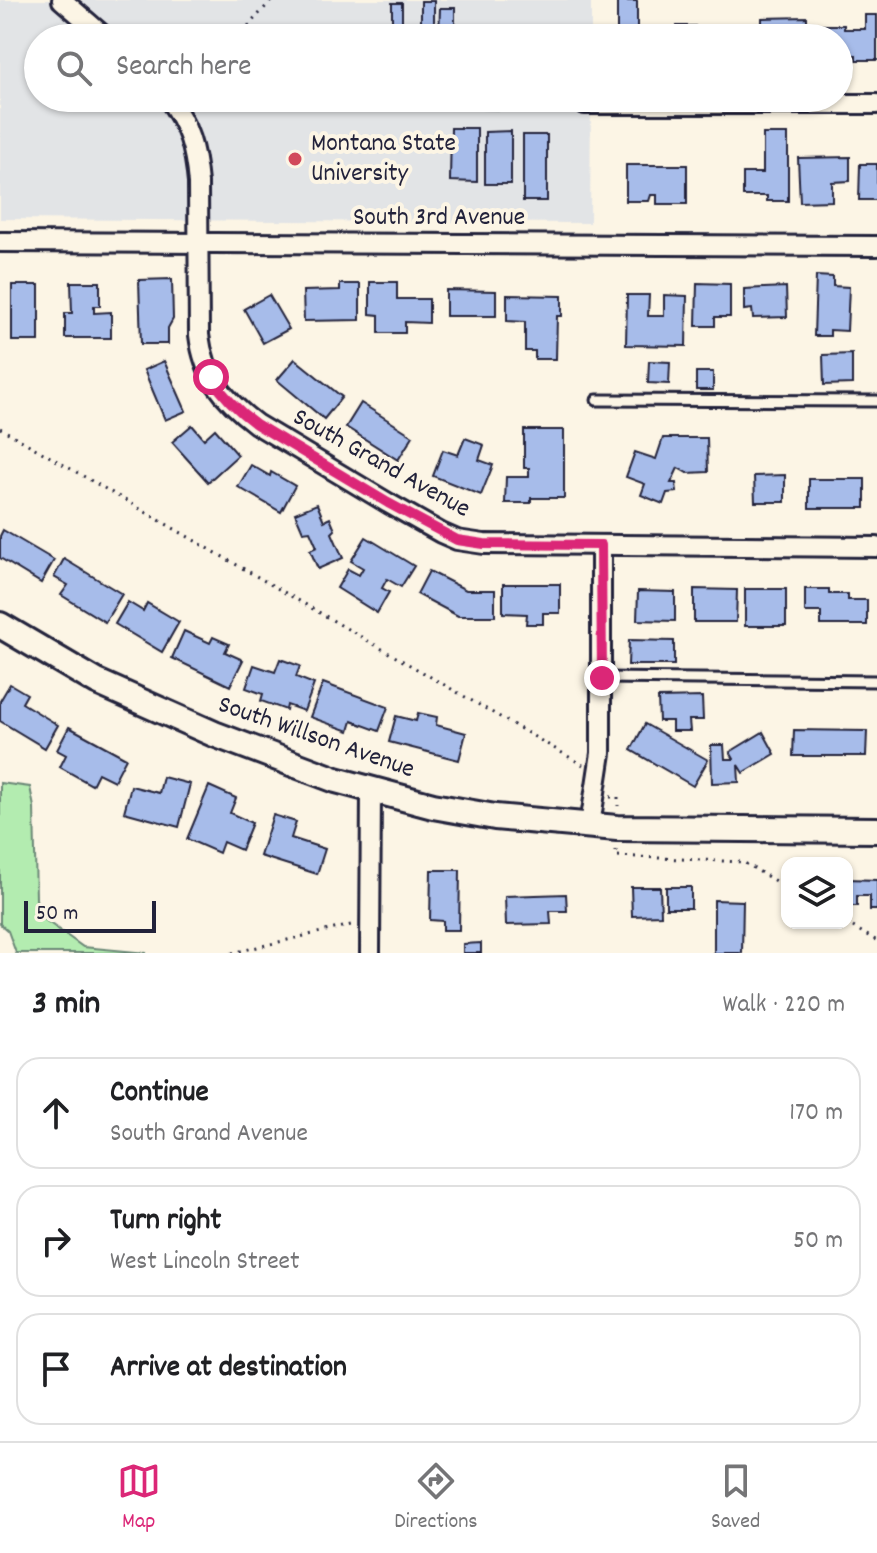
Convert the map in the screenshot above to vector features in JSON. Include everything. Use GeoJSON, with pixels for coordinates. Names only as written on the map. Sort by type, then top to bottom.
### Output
{"type":"FeatureCollection","features":[{"type":"Feature","properties":{"kind":"main road","name":"South Willson Avenue"},"geometry":{"type":"LineString","coordinates":[[0,625],[97,682],[214,734],[336,780],[433,806],[495,817],[617,828],[877,830]]}},
{"type":"Feature","properties":{"kind":"street"},"geometry":{"type":"LineString","coordinates":[[62,0],[90,24]]}},
{"type":"Feature","properties":{"kind":"street"},"geometry":{"type":"LineString","coordinates":[[853,104],[877,104]]}},
{"type":"Feature","properties":{"kind":"street","name":"South Grand Avenue"},"geometry":{"type":"LineString","coordinates":[[177,112],[193,144],[198,183],[201,354],[216,385],[240,412],[256,424],[388,503],[457,540],[484,544],[877,547]]}},
{"type":"Feature","properties":{"kind":"street","name":"South 3rd Avenue"},"geometry":{"type":"LineString","coordinates":[[0,242],[877,246]]}},
{"type":"Feature","properties":{"kind":"street"},"geometry":{"type":"LineString","coordinates":[[590,825],[601,753],[601,545]]}},
{"type":"Feature","properties":{"kind":"street"},"geometry":{"type":"LineString","coordinates":[[370,953],[371,790]]}},
{"type":"Feature","properties":{"kind":"lane"},"geometry":{"type":"LineString","coordinates":[[597,400],[877,401]]}},
{"type":"Feature","properties":{"kind":"lane"},"geometry":{"type":"LineString","coordinates":[[602,678],[877,681]]}},
{"type":"Feature","properties":{"kind":"path"},"geometry":{"type":"LineString","coordinates":[[250,24],[272,0]]}},
{"type":"Feature","properties":{"kind":"path"},"geometry":{"type":"LineString","coordinates":[[0,428],[582,764],[607,797],[618,797],[617,809]]}},
{"type":"Feature","properties":{"kind":"path"},"geometry":{"type":"LineString","coordinates":[[616,844],[616,856],[743,862],[781,884]]}},
{"type":"Feature","properties":{"kind":"path"},"geometry":{"type":"LineString","coordinates":[[232,953],[370,921]]}},
{"type":"Feature","properties":{"kind":"path"},"geometry":{"type":"LineString","coordinates":[[853,927],[877,941]]}},
{"type":"Feature","properties":{"kind":"shaded area","name":"Montana State University"},"geometry":{"type":"Polygon","coordinates":[[[0,0],[591,0],[591,24],[24,24],[24,112],[591,112],[590,223],[0,219],[0,0]]]}},
{"type":"Feature","properties":{"kind":"green space"},"geometry":{"type":"Polygon","coordinates":[[[0,783],[30,787],[34,807],[36,899],[41,917],[83,947],[147,953],[16,953],[8,931],[0,924],[0,783]]]}},
{"type":"Feature","properties":{"kind":"building"},"geometry":{"type":"Polygon","coordinates":[[[421,1],[434,1],[434,24],[421,24],[421,1]]]}},
{"type":"Feature","properties":{"kind":"building"},"geometry":{"type":"Polygon","coordinates":[[[617,1],[637,1],[637,24],[617,24],[617,1]]]}},
{"type":"Feature","properties":{"kind":"building"},"geometry":{"type":"Polygon","coordinates":[[[392,3],[402,3],[402,24],[392,24],[392,3]]]}},
{"type":"Feature","properties":{"kind":"building"},"geometry":{"type":"Polygon","coordinates":[[[440,8],[455,8],[455,24],[439,24],[440,8]]]}},
{"type":"Feature","properties":{"kind":"building"},"geometry":{"type":"Polygon","coordinates":[[[865,15],[877,15],[877,60],[856,60],[856,55],[853,55],[853,29],[865,29],[865,15]]]}},
{"type":"Feature","properties":{"kind":"building"},"geometry":{"type":"Polygon","coordinates":[[[807,17],[807,24],[762,24],[762,18],[807,17]]]}},
{"type":"Feature","properties":{"kind":"building"},"geometry":{"type":"Polygon","coordinates":[[[451,128],[477,128],[477,182],[450,181],[451,128]]]}},
{"type":"Feature","properties":{"kind":"building"},"geometry":{"type":"Polygon","coordinates":[[[511,131],[511,184],[485,184],[485,132],[511,131]]]}},
{"type":"Feature","properties":{"kind":"building"},"geometry":{"type":"Polygon","coordinates":[[[763,134],[788,134],[788,201],[767,201],[767,196],[743,196],[743,173],[763,173],[763,134]]]}},
{"type":"Feature","properties":{"kind":"building"},"geometry":{"type":"Polygon","coordinates":[[[523,135],[547,135],[547,201],[523,201],[523,135]]]}},
{"type":"Feature","properties":{"kind":"building"},"geometry":{"type":"Polygon","coordinates":[[[850,157],[850,181],[832,182],[832,201],[800,202],[798,158],[850,157]]]}},
{"type":"Feature","properties":{"kind":"building"},"geometry":{"type":"Polygon","coordinates":[[[860,164],[877,164],[877,200],[859,200],[860,164]]]}},
{"type":"Feature","properties":{"kind":"building"},"geometry":{"type":"Polygon","coordinates":[[[626,165],[687,165],[687,204],[657,204],[657,195],[651,195],[649,201],[626,201],[626,165]]]}},
{"type":"Feature","properties":{"kind":"building"},"geometry":{"type":"Polygon","coordinates":[[[816,276],[833,277],[833,286],[849,287],[847,331],[830,330],[830,336],[814,336],[816,276]]]}},
{"type":"Feature","properties":{"kind":"building"},"geometry":{"type":"Polygon","coordinates":[[[172,279],[173,319],[168,328],[168,344],[141,344],[139,280],[172,279]]]}},
{"type":"Feature","properties":{"kind":"building"},"geometry":{"type":"Polygon","coordinates":[[[71,282],[100,282],[100,306],[94,306],[94,313],[111,312],[111,338],[65,338],[65,313],[72,313],[71,282]]]}},
{"type":"Feature","properties":{"kind":"building"},"geometry":{"type":"Polygon","coordinates":[[[370,282],[397,282],[397,299],[429,299],[429,323],[405,322],[405,333],[379,333],[379,315],[370,314],[370,282]]]}},
{"type":"Feature","properties":{"kind":"building"},"geometry":{"type":"Polygon","coordinates":[[[697,283],[730,284],[730,317],[715,317],[715,326],[696,326],[697,283]]]}},
{"type":"Feature","properties":{"kind":"building"},"geometry":{"type":"Polygon","coordinates":[[[340,284],[360,284],[360,320],[304,321],[303,291],[340,290],[340,284]]]}},
{"type":"Feature","properties":{"kind":"building"},"geometry":{"type":"Polygon","coordinates":[[[12,285],[39,285],[39,341],[12,341],[12,285]]]}},
{"type":"Feature","properties":{"kind":"building"},"geometry":{"type":"Polygon","coordinates":[[[786,287],[787,317],[753,318],[752,309],[744,310],[744,289],[786,287]]]}},
{"type":"Feature","properties":{"kind":"building"},"geometry":{"type":"Polygon","coordinates":[[[446,290],[496,291],[496,316],[446,316],[446,290]]]}},
{"type":"Feature","properties":{"kind":"building"},"geometry":{"type":"Polygon","coordinates":[[[269,295],[289,329],[263,343],[244,309],[269,295]]]}},
{"type":"Feature","properties":{"kind":"building"},"geometry":{"type":"Polygon","coordinates":[[[507,295],[562,296],[562,316],[557,316],[556,359],[535,359],[535,351],[525,351],[525,322],[507,321],[507,295]]]}},
{"type":"Feature","properties":{"kind":"building"},"geometry":{"type":"Polygon","coordinates":[[[627,295],[649,295],[648,316],[664,316],[664,295],[687,296],[686,346],[626,345],[627,295]]]}},
{"type":"Feature","properties":{"kind":"building"},"geometry":{"type":"Polygon","coordinates":[[[852,354],[852,384],[824,385],[823,355],[852,354]]]}},
{"type":"Feature","properties":{"kind":"building"},"geometry":{"type":"Polygon","coordinates":[[[295,359],[342,397],[324,419],[277,380],[295,359]]]}},
{"type":"Feature","properties":{"kind":"building"},"geometry":{"type":"Polygon","coordinates":[[[164,361],[186,411],[165,420],[144,370],[164,361]]]}},
{"type":"Feature","properties":{"kind":"building"},"geometry":{"type":"Polygon","coordinates":[[[649,361],[670,362],[669,384],[648,383],[649,361]]]}},
{"type":"Feature","properties":{"kind":"building"},"geometry":{"type":"Polygon","coordinates":[[[696,372],[713,372],[713,390],[696,390],[696,372]]]}},
{"type":"Feature","properties":{"kind":"building"},"geometry":{"type":"Polygon","coordinates":[[[361,403],[413,436],[398,460],[346,427],[361,403]]]}},
{"type":"Feature","properties":{"kind":"building"},"geometry":{"type":"Polygon","coordinates":[[[192,425],[204,439],[215,429],[238,455],[208,482],[172,442],[192,425]]]}},
{"type":"Feature","properties":{"kind":"building"},"geometry":{"type":"Polygon","coordinates":[[[524,430],[564,430],[564,498],[531,498],[531,503],[505,503],[506,477],[529,477],[529,468],[524,468],[524,430]]]}},
{"type":"Feature","properties":{"kind":"building"},"geometry":{"type":"Polygon","coordinates":[[[465,438],[484,445],[479,460],[493,465],[481,495],[433,476],[443,450],[458,455],[465,438]]]}},
{"type":"Feature","properties":{"kind":"building"},"geometry":{"type":"Polygon","coordinates":[[[663,438],[707,438],[708,472],[687,473],[678,468],[671,483],[676,483],[677,492],[667,493],[663,504],[641,495],[645,484],[626,477],[635,452],[656,459],[663,438]]]}},
{"type":"Feature","properties":{"kind":"building"},"geometry":{"type":"Polygon","coordinates":[[[251,465],[295,486],[281,512],[238,487],[251,465]]]}},
{"type":"Feature","properties":{"kind":"building"},"geometry":{"type":"Polygon","coordinates":[[[785,475],[785,502],[755,502],[754,476],[785,475]]]}},
{"type":"Feature","properties":{"kind":"building"},"geometry":{"type":"Polygon","coordinates":[[[809,479],[865,479],[865,508],[809,508],[809,479]]]}},
{"type":"Feature","properties":{"kind":"building"},"geometry":{"type":"Polygon","coordinates":[[[317,504],[324,521],[330,518],[335,530],[332,533],[343,558],[318,569],[310,550],[317,547],[310,531],[303,532],[295,513],[317,504]]]}},
{"type":"Feature","properties":{"kind":"building"},"geometry":{"type":"Polygon","coordinates":[[[3,530],[54,560],[41,583],[0,558],[3,530]]]}},
{"type":"Feature","properties":{"kind":"building"},"geometry":{"type":"Polygon","coordinates":[[[366,537],[414,566],[401,587],[387,579],[382,588],[389,592],[377,613],[337,588],[348,569],[359,575],[363,568],[351,561],[366,537]]]}},
{"type":"Feature","properties":{"kind":"building"},"geometry":{"type":"Polygon","coordinates":[[[64,559],[122,594],[105,622],[61,595],[68,585],[54,577],[64,559]]]}},
{"type":"Feature","properties":{"kind":"building"},"geometry":{"type":"Polygon","coordinates":[[[429,571],[466,590],[495,590],[495,616],[458,616],[417,594],[429,571]]]}},
{"type":"Feature","properties":{"kind":"building"},"geometry":{"type":"Polygon","coordinates":[[[503,584],[560,584],[560,613],[543,613],[543,624],[526,624],[527,614],[503,613],[503,584]]]}},
{"type":"Feature","properties":{"kind":"building"},"geometry":{"type":"Polygon","coordinates":[[[694,589],[737,590],[736,622],[694,622],[694,589]]]}},
{"type":"Feature","properties":{"kind":"building"},"geometry":{"type":"Polygon","coordinates":[[[745,589],[786,589],[786,626],[745,626],[745,589]]]}},
{"type":"Feature","properties":{"kind":"building"},"geometry":{"type":"Polygon","coordinates":[[[805,589],[829,589],[829,594],[848,594],[848,600],[867,600],[867,625],[821,625],[821,612],[805,612],[805,589]]]}},
{"type":"Feature","properties":{"kind":"building"},"geometry":{"type":"Polygon","coordinates":[[[638,591],[675,592],[675,621],[637,620],[638,591]]]}},
{"type":"Feature","properties":{"kind":"building"},"geometry":{"type":"Polygon","coordinates":[[[128,602],[143,611],[147,603],[179,622],[162,652],[115,624],[128,602]]]}},
{"type":"Feature","properties":{"kind":"building"},"geometry":{"type":"Polygon","coordinates":[[[184,631],[210,643],[213,637],[229,644],[225,652],[243,660],[230,686],[172,658],[184,631]]]}},
{"type":"Feature","properties":{"kind":"building"},"geometry":{"type":"Polygon","coordinates":[[[629,640],[674,641],[674,665],[628,665],[629,640]]]}},
{"type":"Feature","properties":{"kind":"building"},"geometry":{"type":"Polygon","coordinates":[[[280,659],[300,666],[296,677],[314,684],[304,711],[287,705],[286,710],[261,701],[263,694],[246,688],[254,665],[275,672],[280,659]]]}},
{"type":"Feature","properties":{"kind":"building"},"geometry":{"type":"Polygon","coordinates":[[[323,683],[388,707],[379,731],[352,721],[349,731],[310,717],[323,683]]]}},
{"type":"Feature","properties":{"kind":"building"},"geometry":{"type":"Polygon","coordinates":[[[10,684],[27,694],[22,703],[58,725],[45,748],[0,721],[0,701],[10,684]]]}},
{"type":"Feature","properties":{"kind":"building"},"geometry":{"type":"Polygon","coordinates":[[[702,697],[703,720],[689,720],[690,731],[672,731],[672,721],[659,721],[658,698],[702,697]]]}},
{"type":"Feature","properties":{"kind":"building"},"geometry":{"type":"Polygon","coordinates":[[[418,713],[437,717],[436,725],[466,733],[459,760],[389,742],[396,716],[416,721],[418,713]]]}},
{"type":"Feature","properties":{"kind":"building"},"geometry":{"type":"Polygon","coordinates":[[[645,724],[708,760],[693,786],[631,750],[645,724]]]}},
{"type":"Feature","properties":{"kind":"building"},"geometry":{"type":"Polygon","coordinates":[[[69,727],[126,758],[114,781],[98,773],[92,785],[60,767],[66,755],[57,750],[69,727]]]}},
{"type":"Feature","properties":{"kind":"building"},"geometry":{"type":"Polygon","coordinates":[[[794,730],[867,731],[866,756],[793,756],[794,730]]]}},
{"type":"Feature","properties":{"kind":"building"},"geometry":{"type":"Polygon","coordinates":[[[763,732],[775,754],[743,773],[738,765],[739,782],[712,783],[711,745],[724,745],[725,759],[734,759],[730,752],[763,732]]]}},
{"type":"Feature","properties":{"kind":"building"},"geometry":{"type":"Polygon","coordinates":[[[163,777],[190,784],[179,827],[124,812],[131,786],[159,793],[163,777]]]}},
{"type":"Feature","properties":{"kind":"building"},"geometry":{"type":"Polygon","coordinates":[[[209,786],[236,798],[230,813],[252,823],[241,850],[223,842],[219,853],[187,839],[209,786]]]}},
{"type":"Feature","properties":{"kind":"building"},"geometry":{"type":"Polygon","coordinates":[[[273,815],[296,822],[291,838],[325,849],[317,874],[260,856],[273,815]]]}},
{"type":"Feature","properties":{"kind":"building"},"geometry":{"type":"Polygon","coordinates":[[[431,870],[460,870],[459,930],[443,930],[443,921],[430,920],[431,870]]]}},
{"type":"Feature","properties":{"kind":"building"},"geometry":{"type":"Polygon","coordinates":[[[853,879],[877,880],[877,910],[870,910],[870,896],[857,896],[857,906],[853,906],[853,879]]]}},
{"type":"Feature","properties":{"kind":"building"},"geometry":{"type":"Polygon","coordinates":[[[631,887],[660,887],[661,915],[632,916],[631,887]]]}},
{"type":"Feature","properties":{"kind":"building"},"geometry":{"type":"Polygon","coordinates":[[[666,887],[691,887],[691,908],[666,908],[666,887]]]}},
{"type":"Feature","properties":{"kind":"building"},"geometry":{"type":"Polygon","coordinates":[[[566,894],[567,911],[550,911],[551,924],[506,925],[505,896],[566,894]]]}},
{"type":"Feature","properties":{"kind":"building"},"geometry":{"type":"Polygon","coordinates":[[[714,900],[743,901],[742,953],[714,953],[714,900]]]}},
{"type":"Feature","properties":{"kind":"building"},"geometry":{"type":"Polygon","coordinates":[[[481,943],[481,953],[463,953],[463,944],[481,943]]]}},
{"type":"Feature","properties":{"kind":"place","name":"Montana State University"},"geometry":{"type":"Point","coordinates":[295,159]}},
{"type":"Feature","properties":{"kind":"route"},"geometry":{"type":"LineString","coordinates":[[211,377],[222,394],[256,424],[388,503],[457,540],[484,544],[601,545],[602,678]]}}]}
